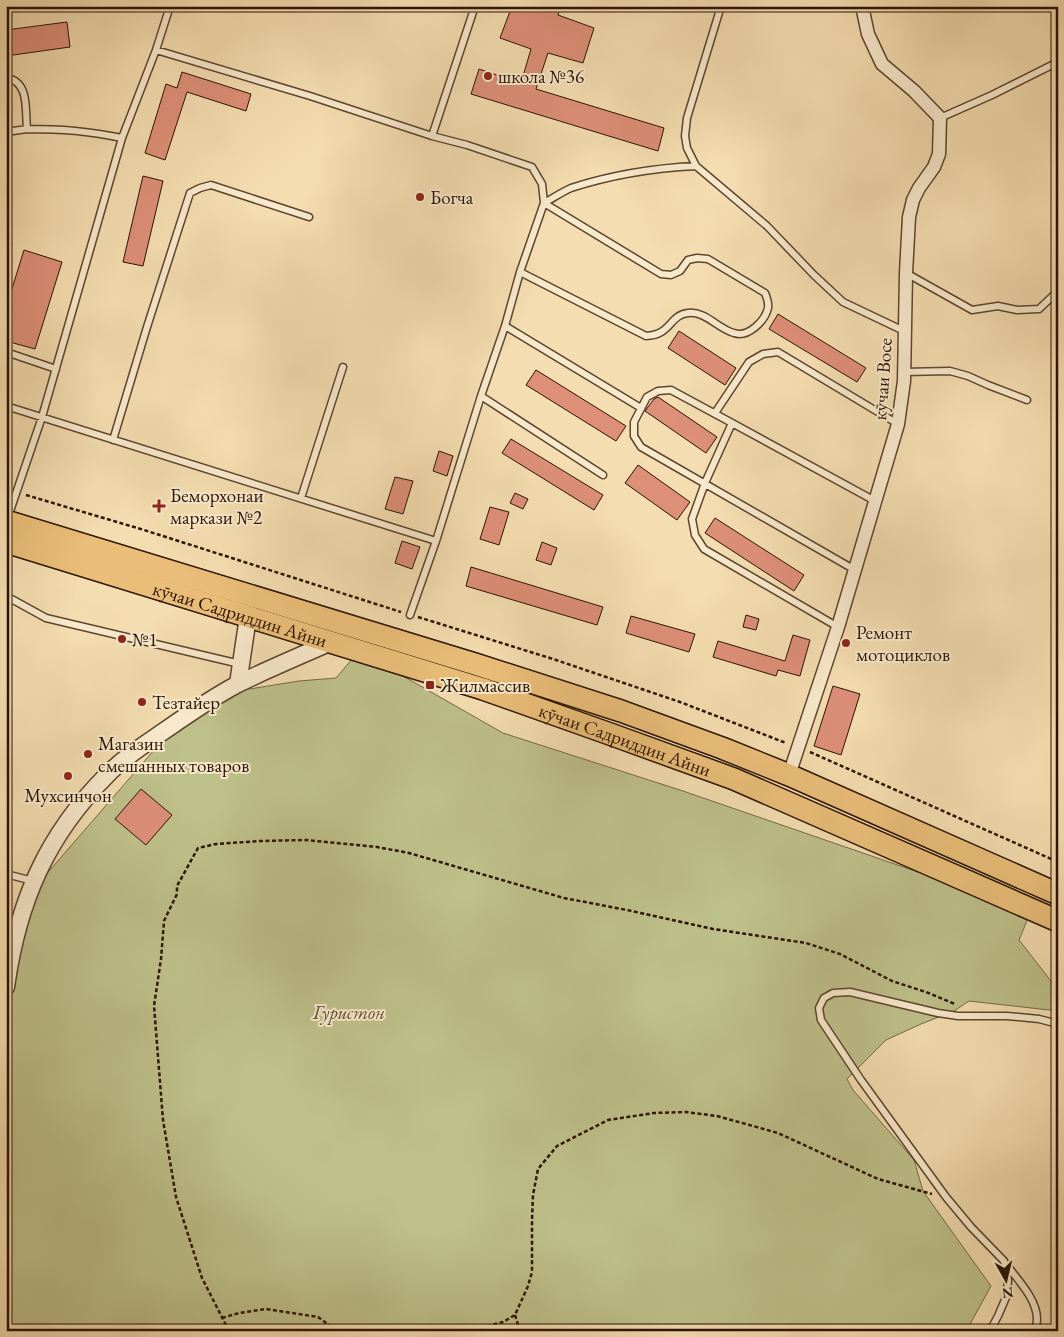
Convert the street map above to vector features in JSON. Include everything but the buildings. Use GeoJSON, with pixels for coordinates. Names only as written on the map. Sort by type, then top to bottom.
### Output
{"type":"FeatureCollection","features":[{"type":"Feature","properties":{"kind":"highway","name":"кӯчаи Садриддин Айни"},"geometry":{"type":"LineString","coordinates":[[6,521],[589,699],[722,748],[1058,894]]}},
{"type":"Feature","properties":{"kind":"highway","name":"кӯчаи Садриддин Айни"},"geometry":{"type":"LineString","coordinates":[[6,542],[484,689],[734,779],[1058,921]]}},
{"type":"Feature","properties":{"kind":"street"},"geometry":{"type":"LineString","coordinates":[[862,6],[868,34],[882,64],[914,91],[940,118]]}},
{"type":"Feature","properties":{"kind":"street","name":"кӯчаи Восе"},"geometry":{"type":"LineString","coordinates":[[789,776],[838,627],[898,424],[904,372],[906,273],[910,217],[913,200],[934,167],[939,154],[940,118]]}},
{"type":"Feature","properties":{"kind":"street"},"geometry":{"type":"LineString","coordinates":[[238,684],[248,617]]}},
{"type":"Feature","properties":{"kind":"street"},"geometry":{"type":"LineString","coordinates":[[7,979],[21,916],[33,882],[48,850],[64,825],[108,774],[147,742],[238,684],[331,642]]}},
{"type":"Feature","properties":{"kind":"lane"},"geometry":{"type":"LineString","coordinates":[[6,521],[42,417],[122,138],[156,50],[170,6]]}},
{"type":"Feature","properties":{"kind":"lane"},"geometry":{"type":"LineString","coordinates":[[432,136],[475,6]]}},
{"type":"Feature","properties":{"kind":"lane"},"geometry":{"type":"LineString","coordinates":[[721,6],[687,118],[685,136],[687,148],[696,166],[767,226],[814,276],[843,302],[904,331]]}},
{"type":"Feature","properties":{"kind":"lane"},"geometry":{"type":"LineString","coordinates":[[156,50],[310,96],[532,167],[542,184],[544,203],[520,272],[505,326],[436,541],[410,614]]}},
{"type":"Feature","properties":{"kind":"lane"},"geometry":{"type":"LineString","coordinates":[[940,118],[992,95],[1058,62]]}},
{"type":"Feature","properties":{"kind":"lane"},"geometry":{"type":"LineString","coordinates":[[6,78],[14,79],[24,90],[27,129]]}},
{"type":"Feature","properties":{"kind":"lane"},"geometry":{"type":"LineString","coordinates":[[6,132],[27,129],[61,129],[88,131],[122,138]]}},
{"type":"Feature","properties":{"kind":"lane"},"geometry":{"type":"LineString","coordinates":[[544,203],[570,189],[612,178],[664,168],[696,166]]}},
{"type":"Feature","properties":{"kind":"lane"},"geometry":{"type":"LineString","coordinates":[[113,440],[190,193],[211,185],[310,217]]}},
{"type":"Feature","properties":{"kind":"lane"},"geometry":{"type":"LineString","coordinates":[[520,272],[646,336],[656,336],[665,331],[676,318],[688,313],[700,314],[734,334],[744,333],[754,329],[768,309],[765,293],[708,259],[697,258],[688,260],[680,271],[671,275],[661,274],[544,203]]}},
{"type":"Feature","properties":{"kind":"lane"},"geometry":{"type":"LineString","coordinates":[[906,273],[972,310],[998,306],[1017,310],[1039,308],[1056,293]]}},
{"type":"Feature","properties":{"kind":"lane"},"geometry":{"type":"LineString","coordinates":[[505,326],[641,408]]}},
{"type":"Feature","properties":{"kind":"lane"},"geometry":{"type":"LineString","coordinates":[[6,352],[56,369]]}},
{"type":"Feature","properties":{"kind":"lane"},"geometry":{"type":"LineString","coordinates":[[715,413],[749,362],[763,354],[778,352],[898,424]]}},
{"type":"Feature","properties":{"kind":"lane"},"geometry":{"type":"LineString","coordinates":[[301,498],[343,367]]}},
{"type":"Feature","properties":{"kind":"lane"},"geometry":{"type":"LineString","coordinates":[[904,372],[950,371],[968,376],[1027,400]]}},
{"type":"Feature","properties":{"kind":"lane"},"geometry":{"type":"LineString","coordinates":[[855,570],[641,447],[634,436],[634,422],[647,397],[658,391],[672,390],[876,501]]}},
{"type":"Feature","properties":{"kind":"lane"},"geometry":{"type":"LineString","coordinates":[[481,396],[603,475]]}},
{"type":"Feature","properties":{"kind":"lane"},"geometry":{"type":"LineString","coordinates":[[6,406],[436,541]]}},
{"type":"Feature","properties":{"kind":"lane"},"geometry":{"type":"LineString","coordinates":[[732,423],[705,483],[692,519],[695,534],[704,549],[838,627]]}},
{"type":"Feature","properties":{"kind":"lane"},"geometry":{"type":"LineString","coordinates":[[6,596],[46,618],[242,665]]}},
{"type":"Feature","properties":{"kind":"lane"},"geometry":{"type":"LineString","coordinates":[[6,874],[33,882]]}},
{"type":"Feature","properties":{"kind":"lane"},"geometry":{"type":"LineString","coordinates":[[1035,1331],[1037,1319],[1035,1308],[1030,1298],[1004,1261],[971,1227],[946,1197],[861,1080],[821,1020],[819,1008],[824,998],[833,993],[850,992],[938,1013],[958,1016],[1007,1016],[1039,1019],[1058,1024]]}},
{"type":"Feature","properties":{"kind":"lane"},"geometry":{"type":"LineString","coordinates":[[990,1331],[1007,1295],[1008,1280],[1004,1261]]}},
{"type":"Feature","properties":{"kind":"path"},"geometry":{"type":"LineString","coordinates":[[17,492],[171,538],[553,659],[680,702],[799,748],[1058,862]]}},
{"type":"Feature","properties":{"kind":"path"},"geometry":{"type":"LineString","coordinates":[[229,1331],[202,1278],[176,1197],[171,1158],[163,1120],[154,1006],[164,921],[177,894],[177,886],[198,848],[216,844],[305,840],[377,847],[409,853],[564,898],[713,929],[806,943],[840,954],[892,981],[926,992],[958,1006]]}},
{"type":"Feature","properties":{"kind":"path"},"geometry":{"type":"LineString","coordinates":[[468,1331],[503,1322],[515,1315],[528,1286],[532,1272],[533,1195],[538,1169],[557,1146],[608,1120],[662,1112],[686,1112],[717,1116],[778,1133],[878,1179],[946,1197]]}},
{"type":"Feature","properties":{"kind":"path"},"geometry":{"type":"LineString","coordinates":[[222,1318],[238,1313],[266,1309],[318,1317],[336,1331]]}},
{"type":"Feature","properties":{"kind":"path"},"geometry":{"type":"LineString","coordinates":[[515,1315],[520,1331]]}},
{"type":"Feature","properties":{"kind":"green space","name":"Гуристон"},"geometry":{"type":"Polygon","coordinates":[[[359,651],[503,733],[683,791],[1031,911],[1019,940],[1058,990],[1058,1011],[969,1001],[954,1011],[886,1040],[847,1079],[853,1090],[914,1160],[923,1191],[991,1286],[969,1326],[963,1331],[6,1331],[6,999],[17,908],[200,697],[299,681],[336,678],[359,651]]]}},
{"type":"Feature","properties":{"kind":"place","name":"школа №36"},"geometry":{"type":"Point","coordinates":[488,76]}},
{"type":"Feature","properties":{"kind":"place","name":"Богча"},"geometry":{"type":"Point","coordinates":[420,197]}},
{"type":"Feature","properties":{"kind":"place","name":"Беморхонаи маркази №2"},"geometry":{"type":"Point","coordinates":[159,506]}},
{"type":"Feature","properties":{"kind":"place","name":"№1"},"geometry":{"type":"Point","coordinates":[122,639]}},
{"type":"Feature","properties":{"kind":"place","name":"Ремонт мотоциклов"},"geometry":{"type":"Point","coordinates":[846,643]}},
{"type":"Feature","properties":{"kind":"place","name":"Жилмассив"},"geometry":{"type":"Point","coordinates":[430,685]}},
{"type":"Feature","properties":{"kind":"place","name":"Тезтайер"},"geometry":{"type":"Point","coordinates":[142,702]}},
{"type":"Feature","properties":{"kind":"place","name":"Магазин смешанных товаров"},"geometry":{"type":"Point","coordinates":[88,754]}},
{"type":"Feature","properties":{"kind":"place","name":"Мухсинчон"},"geometry":{"type":"Point","coordinates":[68,776]}}]}
